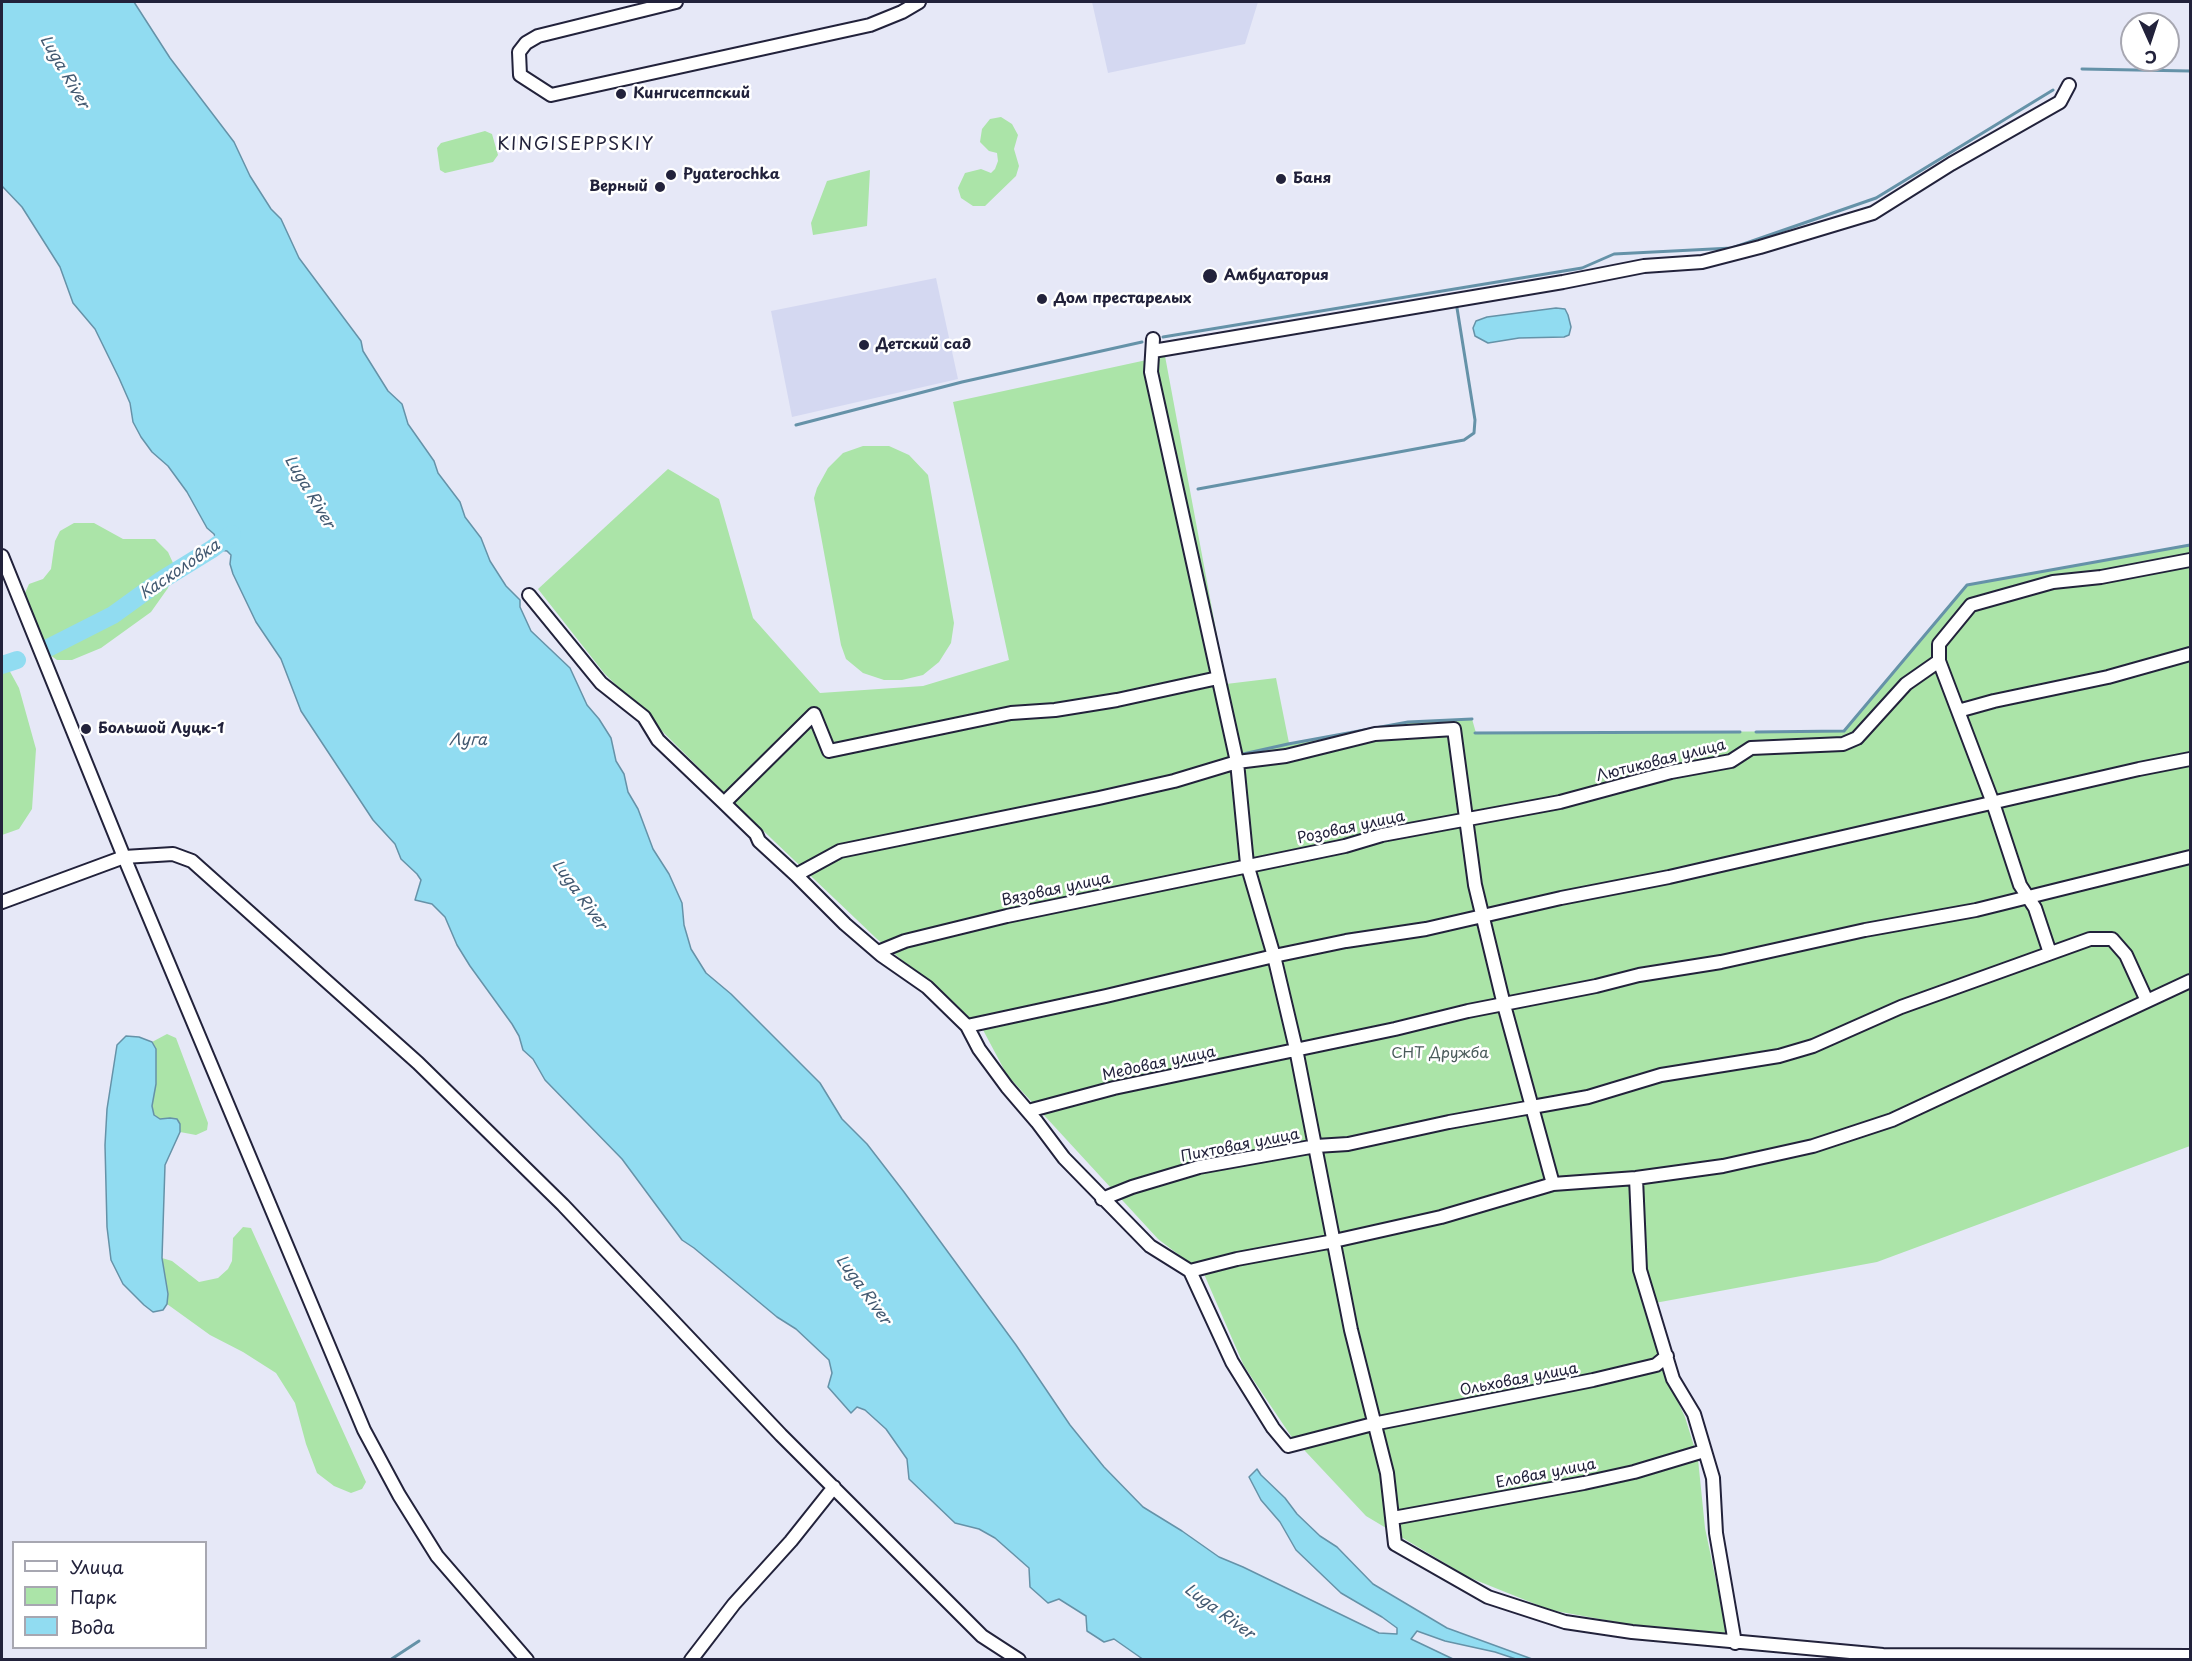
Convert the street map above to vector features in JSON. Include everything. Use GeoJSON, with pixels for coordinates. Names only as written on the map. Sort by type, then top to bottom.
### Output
{"type":"FeatureCollection","features":[{"type":"Feature","properties":{"kind":"street"},"geometry":{"type":"LineString","coordinates":[[676,2],[538,36],[526,43],[519,52],[520,75],[551,95],[870,25],[902,12],[918,2]]}},
{"type":"Feature","properties":{"kind":"street"},"geometry":{"type":"LineString","coordinates":[[2069,85],[2060,102],[1951,164],[1873,213],[1760,248],[1702,262],[1644,266],[1563,282],[1153,345],[1152,372],[1236,762],[1245,865],[1274,956],[1296,1049],[1351,1330],[1387,1473],[1395,1544],[1488,1598],[1565,1622],[1632,1632],[1884,1655],[2190,1656]]}},
{"type":"Feature","properties":{"kind":"street"},"geometry":{"type":"LineString","coordinates":[[2,556],[124,857],[364,1430],[399,1495],[436,1556],[527,1659]]}},
{"type":"Feature","properties":{"kind":"street"},"geometry":{"type":"LineString","coordinates":[[2050,953],[2035,908],[2020,885],[1993,803],[1939,661],[1939,644],[1971,605],[2052,582],[2101,577],[2190,560]]}},
{"type":"Feature","properties":{"kind":"street"},"geometry":{"type":"LineString","coordinates":[[529,595],[602,683],[644,717],[658,740],[756,834],[759,841],[845,924],[878,952],[927,987],[967,1026],[979,1049],[1007,1087],[1064,1158],[1102,1198],[1150,1246],[1190,1271],[1245,1257],[1334,1241],[1441,1217],[1553,1184],[1636,1178],[1723,1166],[1813,1146],[1892,1120],[2190,981]]}},
{"type":"Feature","properties":{"kind":"street"},"geometry":{"type":"LineString","coordinates":[[1958,711],[2108,677],[2190,654]]}},
{"type":"Feature","properties":{"kind":"street","name":"Лютиковая улица"},"geometry":{"type":"LineString","coordinates":[[1466,820],[1560,802],[1671,771],[1731,761],[1751,748],[1843,744],[1857,738],[1906,684],[1939,661]]}},
{"type":"Feature","properties":{"kind":"street"},"geometry":{"type":"LineString","coordinates":[[724,803],[814,714],[829,751],[1011,713],[1055,710],[1117,700],[1218,678]]}},
{"type":"Feature","properties":{"kind":"street"},"geometry":{"type":"LineString","coordinates":[[796,875],[840,851],[1174,781],[1236,762],[1286,756],[1375,734],[1454,729],[1482,916],[1553,1184]]}},
{"type":"Feature","properties":{"kind":"street"},"geometry":{"type":"LineString","coordinates":[[967,1026],[1274,956],[1346,941],[1426,929],[1560,898],[1679,875],[2190,759]]}},
{"type":"Feature","properties":{"kind":"street","name":"Розовая улица"},"geometry":{"type":"LineString","coordinates":[[1245,865],[1345,846],[1382,835],[1466,820]]}},
{"type":"Feature","properties":{"kind":"street"},"geometry":{"type":"LineString","coordinates":[[2,902],[124,857],[173,854],[192,861],[417,1063],[563,1205],[781,1435],[982,1636],[1019,1659]]}},
{"type":"Feature","properties":{"kind":"street","name":"Медовая улица"},"geometry":{"type":"LineString","coordinates":[[1028,1111],[1114,1088],[1395,1029],[1468,1011],[1596,986],[1638,975],[1721,962],[1817,940],[1976,910],[2190,857]]}},
{"type":"Feature","properties":{"kind":"street","name":"Вязовая улица"},"geometry":{"type":"LineString","coordinates":[[878,952],[904,941],[950,929],[1245,865]]}},
{"type":"Feature","properties":{"kind":"street","name":"Пихтовая улица"},"geometry":{"type":"LineString","coordinates":[[1102,1198],[1199,1167],[1316,1146],[1348,1144],[1458,1120],[1588,1097],[1661,1076],[1779,1056],[1801,1050],[1901,1007],[2090,939],[2112,939],[2126,956],[2147,1001]]}},
{"type":"Feature","properties":{"kind":"street"},"geometry":{"type":"LineString","coordinates":[[1636,1178],[1640,1270],[1673,1379],[1694,1414],[1713,1478],[1716,1533],[1735,1642]]}},
{"type":"Feature","properties":{"kind":"street","name":"Ольховая улица"},"geometry":{"type":"LineString","coordinates":[[1190,1271],[1233,1362],[1268,1419],[1288,1446],[1373,1424],[1593,1380],[1656,1365],[1667,1356]]}},
{"type":"Feature","properties":{"kind":"street","name":"Еловая улица"},"geometry":{"type":"LineString","coordinates":[[1393,1518],[1584,1483],[1634,1472],[1704,1451]]}},
{"type":"Feature","properties":{"kind":"street"},"geometry":{"type":"LineString","coordinates":[[691,1659],[734,1604],[791,1541],[834,1488]]}},
{"type":"Feature","properties":{"kind":"shaded area"},"geometry":{"type":"Polygon","coordinates":[[[1092,2],[1258,2],[1245,44],[1108,73],[1092,2]]]}},
{"type":"Feature","properties":{"kind":"shaded area","name":"Детский сад"},"geometry":{"type":"Polygon","coordinates":[[[936,278],[958,379],[792,417],[771,311],[936,278]]]}},
{"type":"Feature","properties":{"kind":"green space"},"geometry":{"type":"Polygon","coordinates":[[[1001,117],[1012,124],[1018,135],[1014,149],[1019,166],[1016,176],[985,206],[973,206],[961,198],[958,188],[965,173],[981,169],[991,173],[995,169],[998,161],[997,153],[989,151],[980,142],[982,129],[990,119],[1001,117]]]}},
{"type":"Feature","properties":{"kind":"green space"},"geometry":{"type":"Polygon","coordinates":[[[485,131],[492,134],[498,155],[493,162],[445,173],[440,170],[437,148],[441,143],[485,131]]]}},
{"type":"Feature","properties":{"kind":"green space"},"geometry":{"type":"Polygon","coordinates":[[[870,170],[867,226],[813,235],[811,223],[827,181],[870,170]]]}},
{"type":"Feature","properties":{"kind":"green space","name":"СНТ Дружба"},"geometry":{"type":"Polygon","coordinates":[[[1165,356],[1226,684],[1276,678],[1289,743],[1408,722],[1472,719],[1476,733],[1844,731],[1967,585],[2190,545],[2190,1146],[1877,1262],[1644,1305],[1662,1368],[1685,1417],[1698,1459],[1705,1528],[1727,1633],[1627,1624],[1550,1610],[1468,1577],[1366,1516],[1291,1436],[1244,1366],[1204,1274],[1158,1239],[1007,1075],[982,1028],[877,939],[732,801],[604,673],[538,589],[668,469],[719,499],[753,618],[820,693],[923,686],[1009,660],[953,402],[1165,356]]]}},
{"type":"Feature","properties":{"kind":"green space"},"geometry":{"type":"Polygon","coordinates":[[[863,446],[889,446],[909,455],[928,475],[954,623],[951,643],[939,662],[923,675],[902,680],[884,680],[863,673],[846,659],[841,645],[814,498],[828,468],[843,453],[863,446]]]}},
{"type":"Feature","properties":{"kind":"green space"},"geometry":{"type":"Polygon","coordinates":[[[74,523],[94,523],[123,539],[155,539],[168,552],[173,563],[168,588],[151,612],[101,648],[72,660],[57,660],[50,655],[25,593],[29,584],[43,579],[51,569],[55,541],[60,531],[74,523]]]}},
{"type":"Feature","properties":{"kind":"green space"},"geometry":{"type":"Polygon","coordinates":[[[2,657],[19,688],[36,749],[32,809],[19,829],[2,835],[2,657]]]}},
{"type":"Feature","properties":{"kind":"green space"},"geometry":{"type":"Polygon","coordinates":[[[167,1034],[176,1038],[208,1123],[207,1130],[196,1135],[180,1132],[180,1124],[170,1118],[160,1119],[154,1115],[152,1106],[156,1084],[156,1049],[152,1042],[167,1034]]]}},
{"type":"Feature","properties":{"kind":"green space"},"geometry":{"type":"Polygon","coordinates":[[[243,1227],[251,1228],[366,1482],[362,1489],[351,1493],[334,1486],[317,1473],[295,1403],[276,1373],[210,1335],[167,1304],[168,1294],[162,1258],[172,1261],[199,1282],[218,1278],[228,1269],[232,1261],[233,1238],[243,1227]]]}},
{"type":"Feature","properties":{"kind":"water","name":"Луга"},"geometry":{"type":"Polygon","coordinates":[[[2,2],[134,2],[170,58],[234,142],[250,176],[271,209],[281,219],[299,258],[361,341],[363,351],[388,391],[402,404],[408,424],[434,461],[438,473],[460,502],[465,517],[481,538],[490,561],[506,586],[520,600],[520,607],[531,631],[570,668],[587,705],[611,738],[616,761],[624,774],[628,792],[638,809],[653,849],[669,874],[682,903],[684,925],[691,949],[706,973],[731,994],[820,1083],[842,1119],[867,1144],[904,1192],[1016,1345],[1070,1425],[1104,1467],[1143,1507],[1219,1557],[1379,1633],[1397,1634],[1397,1628],[1341,1593],[1296,1550],[1280,1522],[1261,1500],[1249,1477],[1257,1469],[1297,1514],[1320,1536],[1337,1547],[1373,1584],[1447,1628],[1532,1659],[1516,1659],[1445,1641],[1417,1631],[1411,1639],[1453,1659],[1144,1660],[1114,1639],[1104,1642],[1087,1631],[1086,1616],[1059,1599],[1048,1603],[1030,1587],[1029,1568],[995,1538],[979,1529],[955,1523],[909,1479],[907,1459],[886,1429],[865,1410],[857,1407],[851,1413],[828,1387],[832,1373],[829,1360],[796,1329],[777,1317],[682,1240],[622,1159],[545,1080],[533,1059],[523,1050],[512,1024],[457,945],[445,917],[432,904],[415,900],[421,880],[401,859],[395,844],[373,820],[301,711],[281,659],[256,622],[233,574],[230,564],[231,555],[227,551],[212,549],[216,539],[214,534],[207,528],[187,492],[168,466],[152,452],[141,437],[133,422],[130,403],[95,329],[73,303],[60,267],[22,207],[2,186],[2,2]]]}},
{"type":"Feature","properties":{"kind":"water"},"geometry":{"type":"Polygon","coordinates":[[[1556,308],[1565,309],[1568,315],[1571,327],[1569,335],[1564,337],[1519,338],[1488,343],[1475,336],[1473,328],[1476,321],[1487,317],[1556,308]]]}},
{"type":"Feature","properties":{"kind":"water"},"geometry":{"type":"Polygon","coordinates":[[[126,1036],[139,1037],[152,1042],[156,1049],[156,1084],[152,1106],[154,1115],[160,1119],[177,1119],[180,1124],[180,1132],[165,1165],[162,1258],[168,1294],[167,1304],[163,1310],[153,1312],[123,1284],[111,1260],[107,1227],[105,1145],[107,1109],[117,1045],[126,1036]]]}},
{"type":"Feature","properties":{"kind":"waterway"},"geometry":{"type":"LineString","coordinates":[[2082,69],[2190,71]]}},
{"type":"Feature","properties":{"kind":"waterway"},"geometry":{"type":"LineString","coordinates":[[1163,337],[1582,268],[1614,254],[1732,248],[1876,198],[2053,90]]}},
{"type":"Feature","properties":{"kind":"waterway"},"geometry":{"type":"LineString","coordinates":[[1198,489],[1464,440],[1474,433],[1475,420],[1457,308]]}},
{"type":"Feature","properties":{"kind":"waterway"},"geometry":{"type":"LineString","coordinates":[[796,425],[962,382],[1142,342]]}},
{"type":"Feature","properties":{"kind":"waterway","name":"Касколовка"},"geometry":{"type":"LineString","coordinates":[[50,647],[113,615],[232,534]]}},
{"type":"Feature","properties":{"kind":"waterway"},"geometry":{"type":"LineString","coordinates":[[1756,732],[1844,731],[1967,585],[2190,545]]}},
{"type":"Feature","properties":{"kind":"waterway","name":"Касколовка"},"geometry":{"type":"LineString","coordinates":[[2,665],[17,660]]}},
{"type":"Feature","properties":{"kind":"waterway"},"geometry":{"type":"LineString","coordinates":[[1243,754],[1408,722],[1472,719]]}},
{"type":"Feature","properties":{"kind":"waterway"},"geometry":{"type":"LineString","coordinates":[[1475,733],[1740,732]]}},
{"type":"Feature","properties":{"kind":"waterway"},"geometry":{"type":"LineString","coordinates":[[390,1660],[419,1641]]}},
{"type":"Feature","properties":{"kind":"place","name":"Кингисеппский"},"geometry":{"type":"Point","coordinates":[621,94]}},
{"type":"Feature","properties":{"kind":"place","name":"Pyaterochka"},"geometry":{"type":"Point","coordinates":[671,175]}},
{"type":"Feature","properties":{"kind":"place","name":"Баня"},"geometry":{"type":"Point","coordinates":[1281,179]}},
{"type":"Feature","properties":{"kind":"place","name":"Верный"},"geometry":{"type":"Point","coordinates":[660,187]}},
{"type":"Feature","properties":{"kind":"place","name":"Амбулатория"},"geometry":{"type":"Point","coordinates":[1210,276]}},
{"type":"Feature","properties":{"kind":"place","name":"Дом престарелых"},"geometry":{"type":"Point","coordinates":[1042,299]}},
{"type":"Feature","properties":{"kind":"place","name":"Детский сад"},"geometry":{"type":"Point","coordinates":[864,345]}},
{"type":"Feature","properties":{"kind":"place","name":"Большой Луцк-1"},"geometry":{"type":"Point","coordinates":[86,729]}},
{"type":"Feature","properties":{"kind":"district","name":"KINGISEPPSKIY"},"geometry":{"type":"Point","coordinates":[576,145]}},
{"type":"Feature","properties":{"kind":"water label","name":"Luga River"},"geometry":{"type":"Point","coordinates":[64,72]}},
{"type":"Feature","properties":{"kind":"water label","name":"Luga River"},"geometry":{"type":"Point","coordinates":[309,492]}},
{"type":"Feature","properties":{"kind":"water label","name":"Luga River"},"geometry":{"type":"Point","coordinates":[579,895]}},
{"type":"Feature","properties":{"kind":"water label","name":"Luga River"},"geometry":{"type":"Point","coordinates":[863,1290]}},
{"type":"Feature","properties":{"kind":"water label","name":"Luga River"},"geometry":{"type":"Point","coordinates":[1219,1612]}}]}
